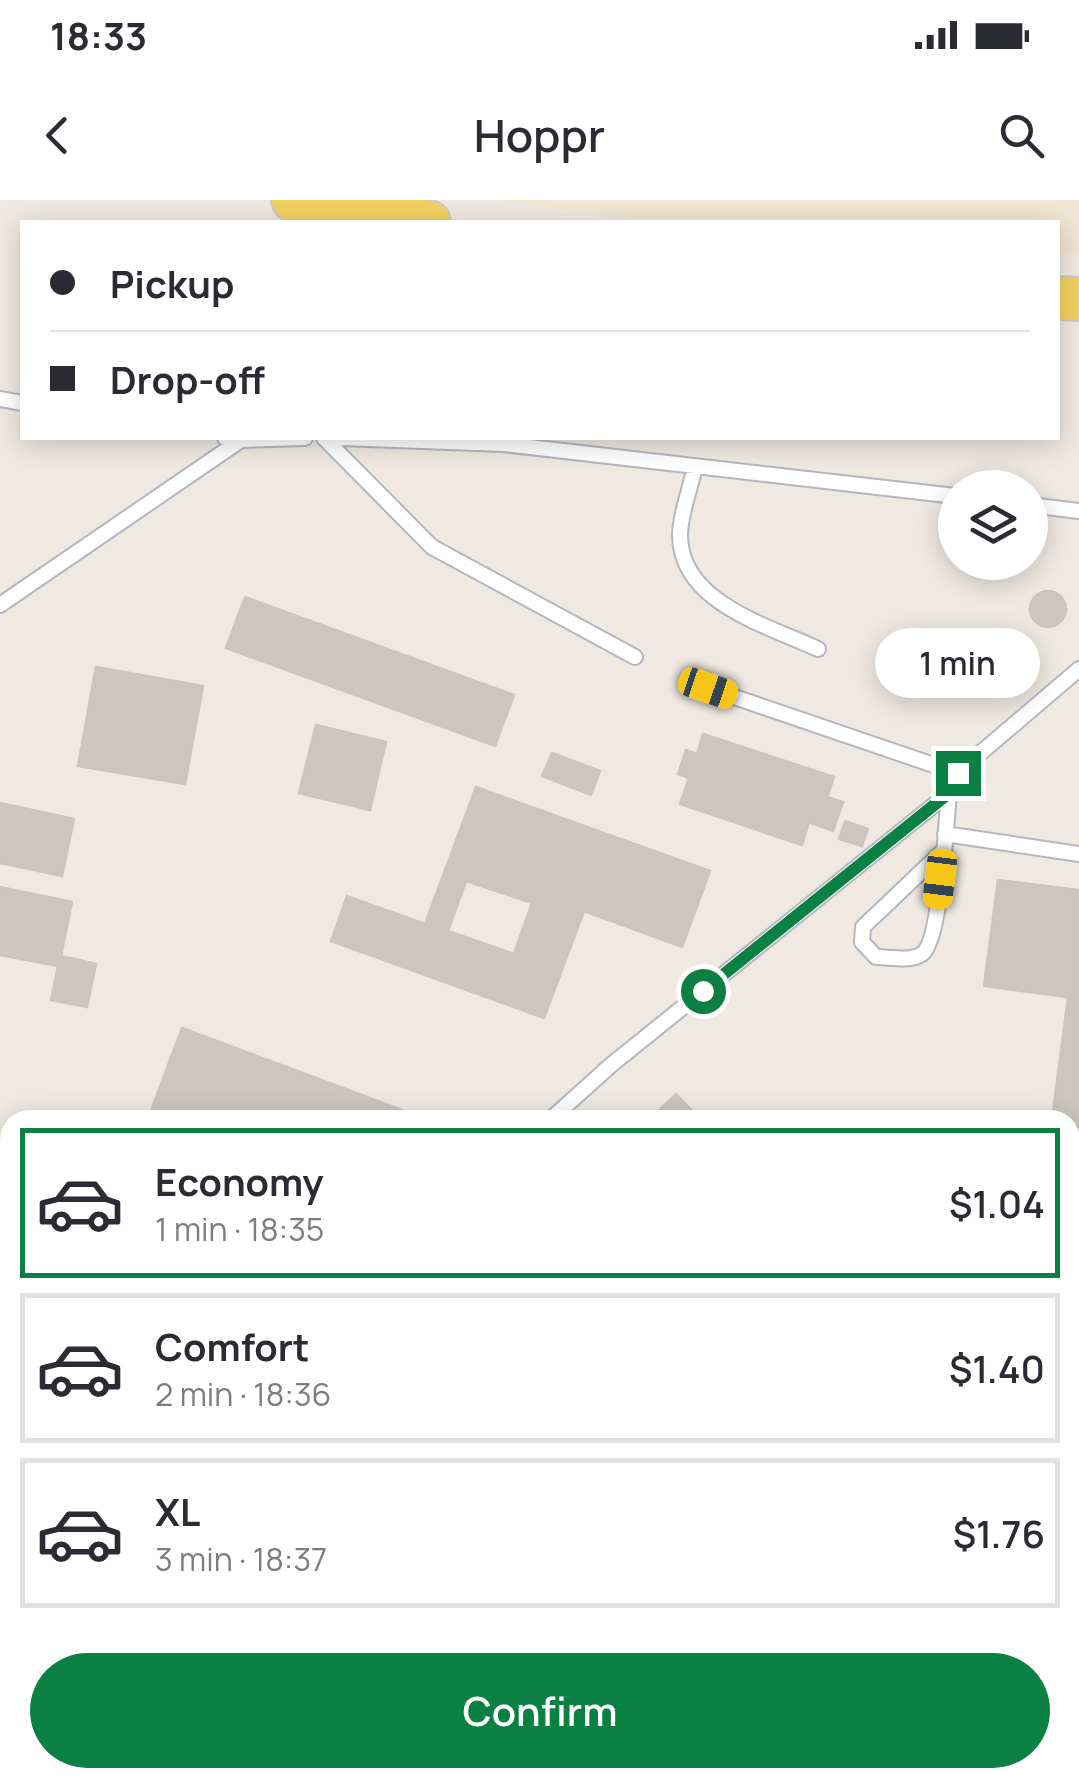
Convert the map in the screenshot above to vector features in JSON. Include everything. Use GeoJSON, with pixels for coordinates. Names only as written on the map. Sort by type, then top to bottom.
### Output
{"type":"FeatureCollection","features":[{"type":"Feature","properties":{"kind":"main road"},"geometry":{"type":"LineString","coordinates":[[293,200],[417,220]]}},
{"type":"Feature","properties":{"kind":"lane"},"geometry":{"type":"LineString","coordinates":[[0,605],[232,440]]}},
{"type":"Feature","properties":{"kind":"lane"},"geometry":{"type":"LineString","coordinates":[[326,440],[432,547],[635,656]]}},
{"type":"Feature","properties":{"kind":"lane"},"geometry":{"type":"LineString","coordinates":[[395,440],[503,444],[938,494]]}},
{"type":"Feature","properties":{"kind":"lane"},"geometry":{"type":"LineString","coordinates":[[696,466],[680,535],[695,579],[714,600],[818,649]]}},
{"type":"Feature","properties":{"kind":"lane"},"geometry":{"type":"LineString","coordinates":[[1048,507],[1079,510]]}},
{"type":"Feature","properties":{"kind":"lane"},"geometry":{"type":"LineString","coordinates":[[945,842],[863,927],[862,942],[876,957],[915,958],[927,951],[934,937],[945,842],[949,793],[958,773],[1079,669]]}},
{"type":"Feature","properties":{"kind":"lane"},"geometry":{"type":"LineString","coordinates":[[708,688],[958,773]]}},
{"type":"Feature","properties":{"kind":"lane"},"geometry":{"type":"LineString","coordinates":[[561,1110],[611,1065],[949,793]]}},
{"type":"Feature","properties":{"kind":"lane"},"geometry":{"type":"LineString","coordinates":[[945,842],[1079,854]]}},
{"type":"Feature","properties":{"kind":"shaded area"},"geometry":{"type":"Polygon","coordinates":[[[502,200],[1079,200],[1079,254],[1060,253],[1060,220],[629,220],[502,200]]]}},
{"type":"Feature","properties":{"kind":"building"},"geometry":{"type":"Polygon","coordinates":[[[1048,591],[1061,596],[1066,609],[1061,622],[1048,627],[1035,622],[1030,609],[1035,596],[1048,591]]]}},
{"type":"Feature","properties":{"kind":"building"},"geometry":{"type":"Polygon","coordinates":[[[245,597],[514,695],[495,746],[226,648],[245,597]]]}},
{"type":"Feature","properties":{"kind":"building"},"geometry":{"type":"Polygon","coordinates":[[[96,667],[203,686],[185,784],[78,766],[96,667]]]}},
{"type":"Feature","properties":{"kind":"building"},"geometry":{"type":"Polygon","coordinates":[[[316,725],[386,742],[370,810],[299,793],[316,725]]]}},
{"type":"Feature","properties":{"kind":"building"},"geometry":{"type":"Polygon","coordinates":[[[703,734],[834,777],[827,797],[843,802],[833,831],[809,822],[802,845],[680,804],[689,778],[678,774],[686,750],[697,754],[703,734]]]}},
{"type":"Feature","properties":{"kind":"building"},"geometry":{"type":"Polygon","coordinates":[[[552,753],[600,771],[591,795],[542,776],[552,753]]]}},
{"type":"Feature","properties":{"kind":"building"},"geometry":{"type":"Polygon","coordinates":[[[476,787],[710,871],[682,947],[584,911],[544,1018],[331,941],[347,896],[425,924],[476,787]],[[466,881],[448,931],[514,954],[532,903],[466,881]]]}},
{"type":"Feature","properties":{"kind":"building"},"geometry":{"type":"Polygon","coordinates":[[[0,803],[74,819],[62,876],[0,863],[0,803]]]}},
{"type":"Feature","properties":{"kind":"building"},"geometry":{"type":"Polygon","coordinates":[[[845,821],[868,829],[862,846],[839,839],[845,821]]]}},
{"type":"Feature","properties":{"kind":"building"},"geometry":{"type":"Polygon","coordinates":[[[998,880],[1079,890],[1079,1110],[1053,1110],[1068,997],[984,986],[998,880]]]}},
{"type":"Feature","properties":{"kind":"building"},"geometry":{"type":"Polygon","coordinates":[[[0,887],[72,902],[61,956],[96,964],[87,1007],[51,1000],[58,966],[0,955],[0,887]]]}},
{"type":"Feature","properties":{"kind":"building"},"geometry":{"type":"Polygon","coordinates":[[[182,1028],[402,1110],[151,1110],[182,1028]]]}},
{"type":"Feature","properties":{"kind":"building"},"geometry":{"type":"Polygon","coordinates":[[[676,1094],[691,1110],[659,1110],[676,1094]]]}},
{"type":"Feature","properties":{"kind":"route"},"geometry":{"type":"LineString","coordinates":[[703,991],[949,793],[958,773]]}}]}
